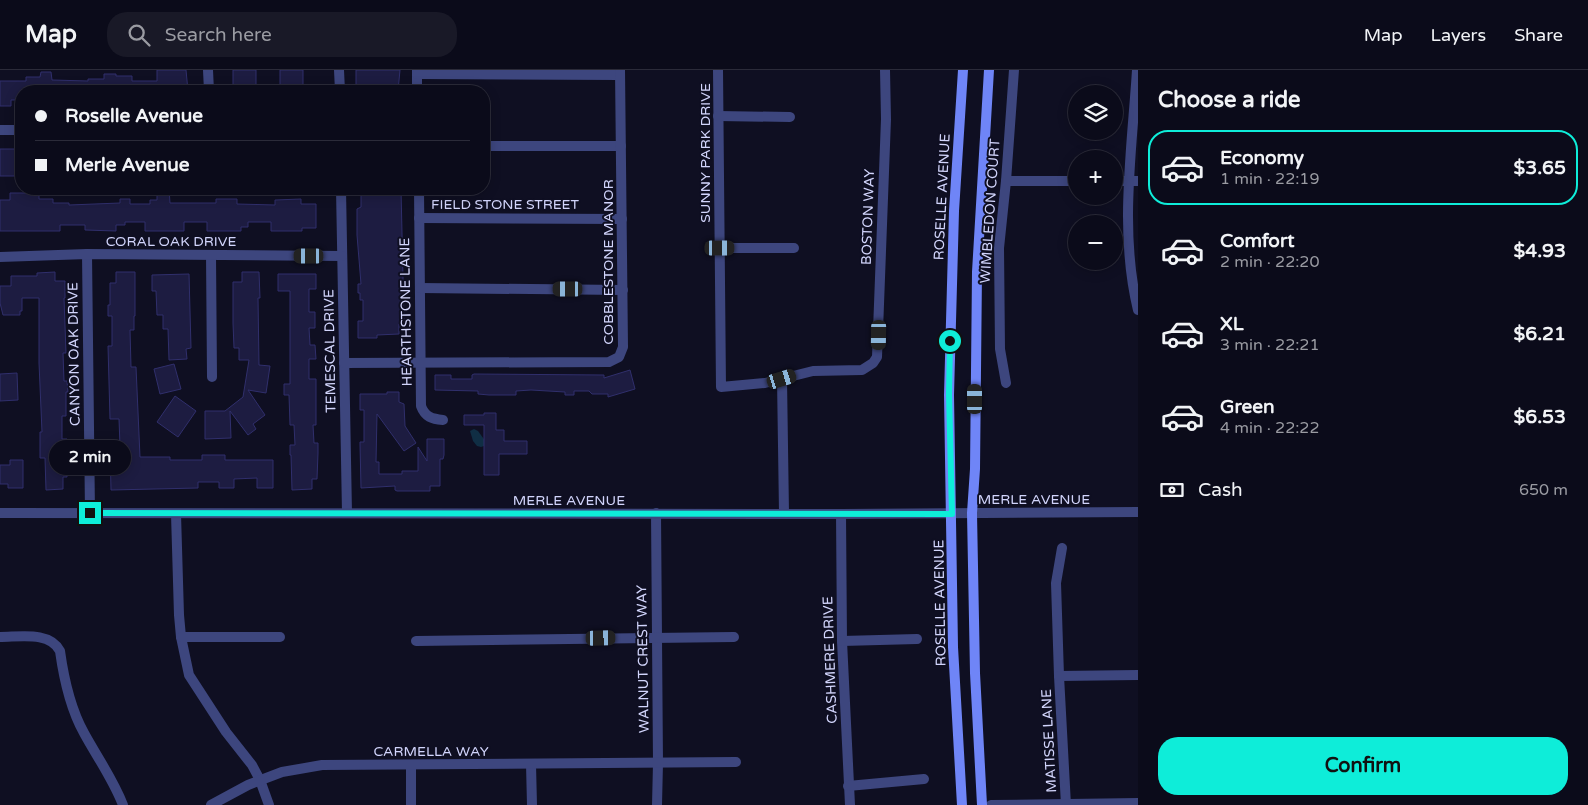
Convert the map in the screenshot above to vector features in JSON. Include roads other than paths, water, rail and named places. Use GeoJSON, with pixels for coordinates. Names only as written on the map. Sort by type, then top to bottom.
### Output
{"type":"FeatureCollection","features":[{"type":"Feature","properties":{"kind":"main road","name":"ROSELLE AVENUE"},"geometry":{"type":"LineString","coordinates":[[962,805],[953,647],[949,394],[951,283],[963,70]]}},
{"type":"Feature","properties":{"kind":"main road"},"geometry":{"type":"LineString","coordinates":[[982,805],[975,673],[972,513],[975,468],[977,272],[989,70]]}},
{"type":"Feature","properties":{"kind":"street"},"geometry":{"type":"LineString","coordinates":[[208,70],[209,85]]}},
{"type":"Feature","properties":{"kind":"street"},"geometry":{"type":"LineString","coordinates":[[339,70],[340,85]]}},
{"type":"Feature","properties":{"kind":"street","name":"SUNNY PARK DRIVE"},"geometry":{"type":"LineString","coordinates":[[718,70],[721,387],[765,383],[782,379]]}},
{"type":"Feature","properties":{"kind":"street","name":"BOSTON WAY"},"geometry":{"type":"LineString","coordinates":[[782,379],[813,372],[862,370],[873,363],[878,352],[886,119],[885,70]]}},
{"type":"Feature","properties":{"kind":"street","name":"WIMBLEDON COURT"},"geometry":{"type":"LineString","coordinates":[[1006,383],[1000,349],[999,248],[1014,70]]}},
{"type":"Feature","properties":{"kind":"street"},"geometry":{"type":"LineString","coordinates":[[1138,70],[1134,181],[1128,241],[1138,306]]}},
{"type":"Feature","properties":{"kind":"street"},"geometry":{"type":"LineString","coordinates":[[417,85],[417,72],[620,72]]}},
{"type":"Feature","properties":{"kind":"street","name":"COBBLESTONE MANOR"},"geometry":{"type":"LineString","coordinates":[[344,363],[609,362],[619,357],[624,347],[620,72]]}},
{"type":"Feature","properties":{"kind":"street"},"geometry":{"type":"LineString","coordinates":[[718,116],[790,117]]}},
{"type":"Feature","properties":{"kind":"street"},"geometry":{"type":"LineString","coordinates":[[0,130],[15,130]]}},
{"type":"Feature","properties":{"kind":"street"},"geometry":{"type":"LineString","coordinates":[[490,146],[621,146]]}},
{"type":"Feature","properties":{"kind":"street"},"geometry":{"type":"LineString","coordinates":[[1006,181],[1068,181]]}},
{"type":"Feature","properties":{"kind":"street","name":"TEMESCAL DRIVE"},"geometry":{"type":"LineString","coordinates":[[341,195],[347,513]]}},
{"type":"Feature","properties":{"kind":"street","name":"HEARTHSTONE LANE"},"geometry":{"type":"LineString","coordinates":[[418,195],[421,406],[427,416],[433,419],[444,420]]}},
{"type":"Feature","properties":{"kind":"street","name":"FIELD STONE STREET"},"geometry":{"type":"LineString","coordinates":[[419,218],[622,219]]}},
{"type":"Feature","properties":{"kind":"street"},"geometry":{"type":"LineString","coordinates":[[720,248],[794,248]]}},
{"type":"Feature","properties":{"kind":"street","name":"CORAL OAK DRIVE"},"geometry":{"type":"LineString","coordinates":[[0,258],[87,254],[342,256]]}},
{"type":"Feature","properties":{"kind":"street","name":"CANYON OAK DRIVE"},"geometry":{"type":"LineString","coordinates":[[87,254],[90,513]]}},
{"type":"Feature","properties":{"kind":"street"},"geometry":{"type":"LineString","coordinates":[[211,255],[212,377]]}},
{"type":"Feature","properties":{"kind":"street"},"geometry":{"type":"LineString","coordinates":[[420,288],[623,290]]}},
{"type":"Feature","properties":{"kind":"street"},"geometry":{"type":"LineString","coordinates":[[782,379],[784,513]]}},
{"type":"Feature","properties":{"kind":"street","name":"MERLE AVENUE"},"geometry":{"type":"LineString","coordinates":[[0,513],[952,514],[1138,512]]}},
{"type":"Feature","properties":{"kind":"street","name":"WALNUT CREST WAY"},"geometry":{"type":"LineString","coordinates":[[656,513],[657,805]]}},
{"type":"Feature","properties":{"kind":"street"},"geometry":{"type":"LineString","coordinates":[[176,514],[179,615],[181,638],[189,675],[226,732],[252,765],[269,805]]}},
{"type":"Feature","properties":{"kind":"street","name":"CASHMERE DRIVE"},"geometry":{"type":"LineString","coordinates":[[841,514],[842,641],[850,805]]}},
{"type":"Feature","properties":{"kind":"street","name":"MATISSE LANE"},"geometry":{"type":"LineString","coordinates":[[1062,548],[1056,583],[1066,804]]}},
{"type":"Feature","properties":{"kind":"street"},"geometry":{"type":"LineString","coordinates":[[0,637],[44,638],[55,643],[60,651],[67,689],[74,712],[84,733],[117,789],[123,805]]}},
{"type":"Feature","properties":{"kind":"street"},"geometry":{"type":"LineString","coordinates":[[181,638],[280,637]]}},
{"type":"Feature","properties":{"kind":"street"},"geometry":{"type":"LineString","coordinates":[[416,641],[734,637]]}},
{"type":"Feature","properties":{"kind":"street"},"geometry":{"type":"LineString","coordinates":[[842,641],[917,638]]}},
{"type":"Feature","properties":{"kind":"street"},"geometry":{"type":"LineString","coordinates":[[1059,676],[1138,675]]}},
{"type":"Feature","properties":{"kind":"street","name":"CARMELLA WAY"},"geometry":{"type":"LineString","coordinates":[[211,805],[260,780],[282,772],[313,766],[736,762]]}},
{"type":"Feature","properties":{"kind":"street"},"geometry":{"type":"LineString","coordinates":[[531,764],[532,805]]}},
{"type":"Feature","properties":{"kind":"street"},"geometry":{"type":"LineString","coordinates":[[411,765],[411,805]]}},
{"type":"Feature","properties":{"kind":"street"},"geometry":{"type":"LineString","coordinates":[[848,786],[924,779]]}},
{"type":"Feature","properties":{"kind":"street"},"geometry":{"type":"LineString","coordinates":[[991,805],[1138,803]]}},
{"type":"Feature","properties":{"kind":"water"},"geometry":{"type":"Polygon","coordinates":[[[474,429],[478,431],[486,442],[484,446],[477,446],[473,441],[470,431],[474,429]]]}}]}
